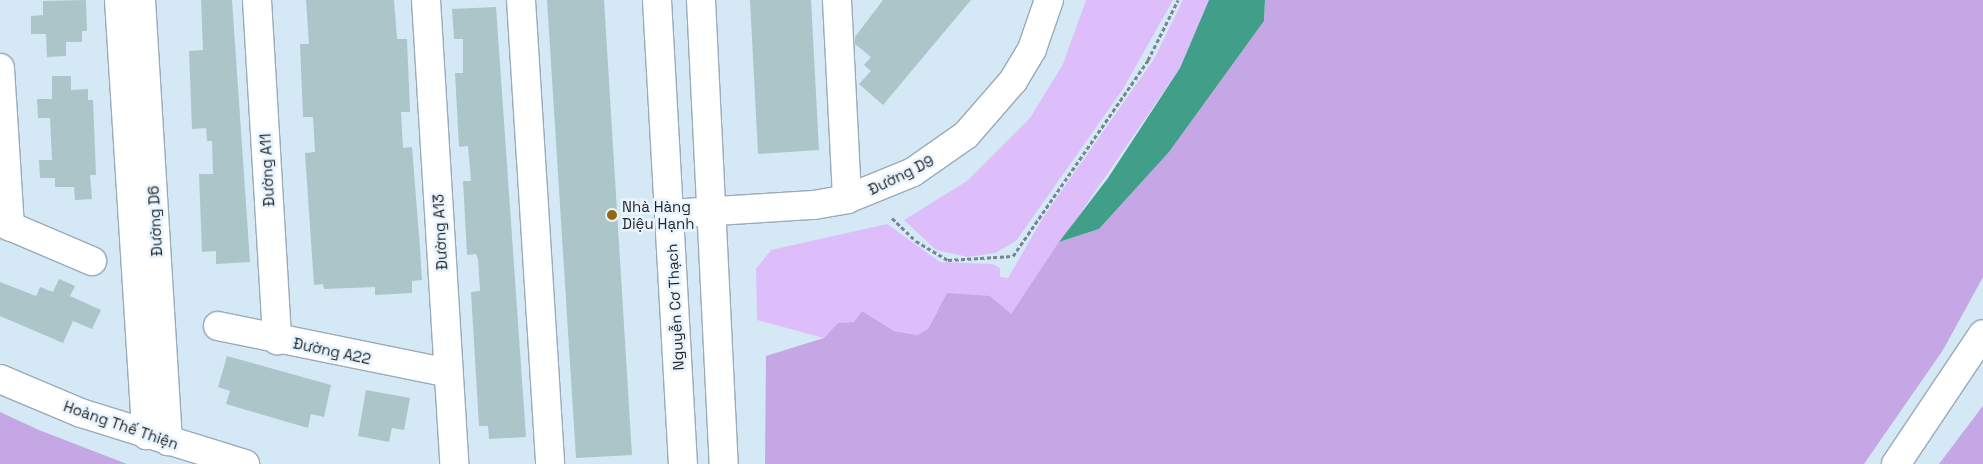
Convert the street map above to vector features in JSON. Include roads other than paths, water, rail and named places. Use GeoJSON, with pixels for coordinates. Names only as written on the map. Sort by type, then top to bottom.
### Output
{"type":"FeatureCollection","features":[{"type":"Feature","properties":{"kind":"street","name":"Đường D6"},"geometry":{"type":"LineString","coordinates":[[119,0],[157,438]]}},
{"type":"Feature","properties":{"kind":"street","name":"Đường D6"},"geometry":{"type":"LineString","coordinates":[[141,0],[157,438]]}},
{"type":"Feature","properties":{"kind":"street","name":"Đường A11"},"geometry":{"type":"LineString","coordinates":[[257,0],[277,340]]}},
{"type":"Feature","properties":{"kind":"street","name":"Đường A13"},"geometry":{"type":"LineString","coordinates":[[426,0],[454,464]]}},
{"type":"Feature","properties":{"kind":"street"},"geometry":{"type":"LineString","coordinates":[[521,0],[550,464]]}},
{"type":"Feature","properties":{"kind":"street","name":"Nguyễn Cơ Thạch"},"geometry":{"type":"LineString","coordinates":[[657,0],[683,464]]}},
{"type":"Feature","properties":{"kind":"street"},"geometry":{"type":"LineString","coordinates":[[701,0],[724,464]]}},
{"type":"Feature","properties":{"kind":"street","name":"Đường D9"},"geometry":{"type":"LineString","coordinates":[[669,214],[795,208],[847,199],[935,160],[988,114],[1032,49],[1049,0]]}},
{"type":"Feature","properties":{"kind":"street"},"geometry":{"type":"LineString","coordinates":[[841,7],[847,199]]}},
{"type":"Feature","properties":{"kind":"street"},"geometry":{"type":"LineString","coordinates":[[0,68],[5,225],[92,261]]}},
{"type":"Feature","properties":{"kind":"street","name":"Đường A22"},"geometry":{"type":"LineString","coordinates":[[218,326],[277,340],[448,373]]}},
{"type":"Feature","properties":{"kind":"street"},"geometry":{"type":"LineString","coordinates":[[1896,464],[1983,334]]}},
{"type":"Feature","properties":{"kind":"street","name":"Hoàng Thế Thiện"},"geometry":{"type":"LineString","coordinates":[[0,379],[157,438],[245,464]]}},
{"type":"Feature","properties":{"kind":"place","name":"Nhà Hàng Diệu Hạnh"},"geometry":{"type":"Point","coordinates":[612,215]}}]}
